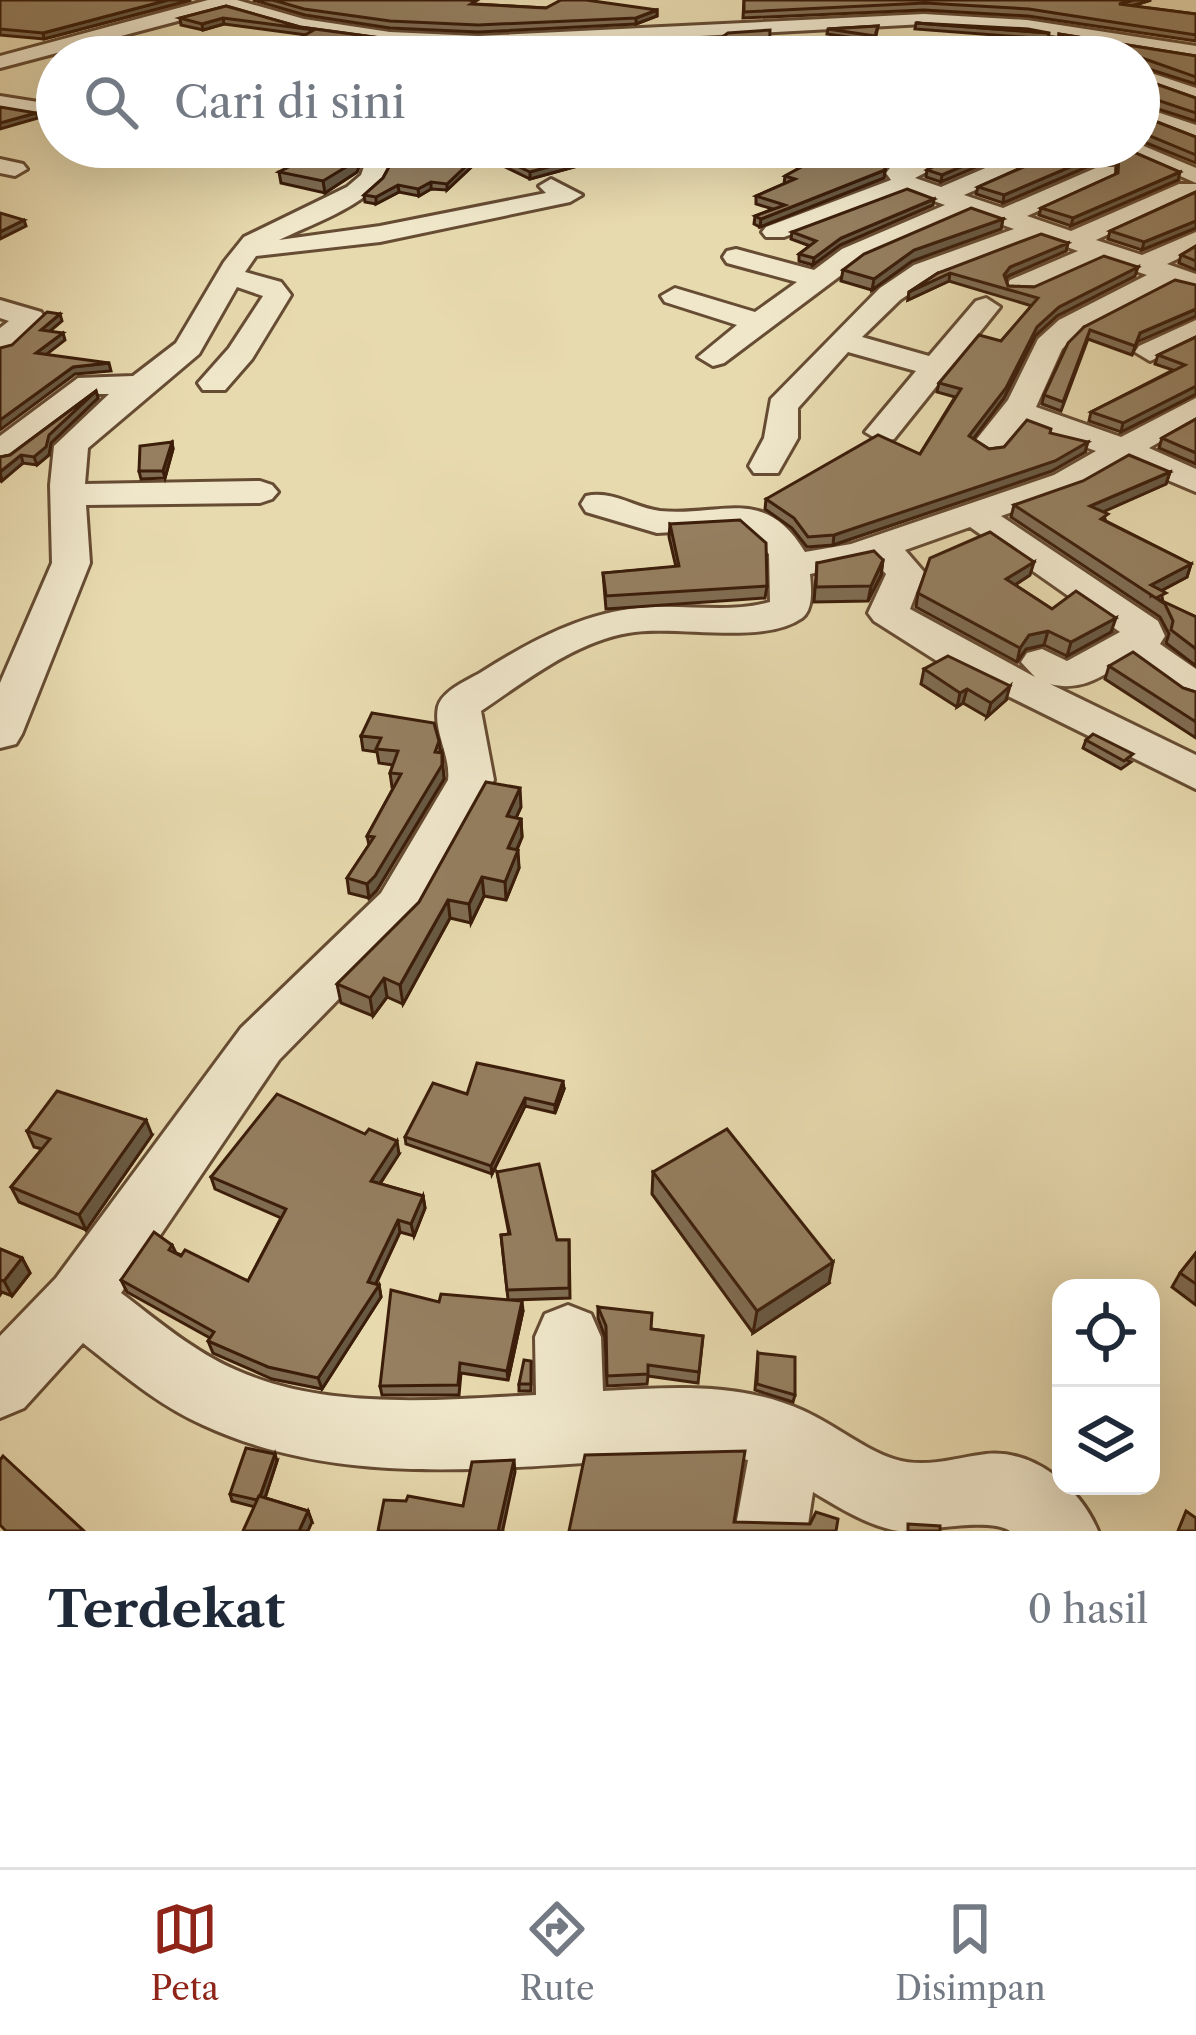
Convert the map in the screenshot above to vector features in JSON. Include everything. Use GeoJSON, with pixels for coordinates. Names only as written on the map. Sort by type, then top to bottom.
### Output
{"type":"FeatureCollection","features":[{"type":"Feature","properties":{"kind":"street"},"geometry":{"type":"LineString","coordinates":[[101,36],[232,2],[320,27],[418,36]]}},
{"type":"Feature","properties":{"kind":"street"},"geometry":{"type":"LineString","coordinates":[[1017,4],[1067,12],[1043,29]]}},
{"type":"Feature","properties":{"kind":"street"},"geometry":{"type":"LineString","coordinates":[[593,36],[923,10],[1080,36]]}},
{"type":"Feature","properties":{"kind":"street"},"geometry":{"type":"LineString","coordinates":[[572,36],[582,18]]}},
{"type":"Feature","properties":{"kind":"street"},"geometry":{"type":"LineString","coordinates":[[491,36],[504,22],[500,20]]}},
{"type":"Feature","properties":{"kind":"street"},"geometry":{"type":"LineString","coordinates":[[443,36],[462,22]]}},
{"type":"Feature","properties":{"kind":"street"},"geometry":{"type":"LineString","coordinates":[[998,29],[1046,36]]}},
{"type":"Feature","properties":{"kind":"street"},"geometry":{"type":"LineString","coordinates":[[670,36],[682,32]]}},
{"type":"Feature","properties":{"kind":"street"},"geometry":{"type":"LineString","coordinates":[[1160,51],[1192,57]]}},
{"type":"Feature","properties":{"kind":"street"},"geometry":{"type":"LineString","coordinates":[[1160,52],[1192,57]]}},
{"type":"Feature","properties":{"kind":"street"},"geometry":{"type":"LineString","coordinates":[[0,62],[36,53]]}},
{"type":"Feature","properties":{"kind":"street"},"geometry":{"type":"LineString","coordinates":[[1160,65],[1192,57]]}},
{"type":"Feature","properties":{"kind":"street"},"geometry":{"type":"LineString","coordinates":[[1160,80],[1196,95]]}},
{"type":"Feature","properties":{"kind":"street"},"geometry":{"type":"LineString","coordinates":[[0,102],[36,108]]}},
{"type":"Feature","properties":{"kind":"street"},"geometry":{"type":"LineString","coordinates":[[1160,119],[1193,130]]}},
{"type":"Feature","properties":{"kind":"street"},"geometry":{"type":"LineString","coordinates":[[1160,136],[1193,130]]}},
{"type":"Feature","properties":{"kind":"street"},"geometry":{"type":"LineString","coordinates":[[1160,165],[1192,182]]}},
{"type":"Feature","properties":{"kind":"street"},"geometry":{"type":"LineString","coordinates":[[0,734],[71,563],[71,446],[94,422],[188,348],[237,264],[262,236],[356,192],[372,178],[375,168]]}},
{"type":"Feature","properties":{"kind":"street"},"geometry":{"type":"LineString","coordinates":[[903,182],[898,173],[910,168]]}},
{"type":"Feature","properties":{"kind":"street"},"geometry":{"type":"LineString","coordinates":[[713,356],[850,255],[1013,168]]}},
{"type":"Feature","properties":{"kind":"street"},"geometry":{"type":"LineString","coordinates":[[1006,216],[1106,172]]}},
{"type":"Feature","properties":{"kind":"street"},"geometry":{"type":"LineString","coordinates":[[798,196],[850,178],[903,182],[1170,274]]}},
{"type":"Feature","properties":{"kind":"street"},"geometry":{"type":"LineString","coordinates":[[775,232],[903,182]]}},
{"type":"Feature","properties":{"kind":"street"},"geometry":{"type":"LineString","coordinates":[[1073,240],[1192,182]]}},
{"type":"Feature","properties":{"kind":"street"},"geometry":{"type":"LineString","coordinates":[[237,264],[570,195],[551,186]]}},
{"type":"Feature","properties":{"kind":"street"},"geometry":{"type":"LineString","coordinates":[[766,466],[782,438],[782,406],[890,294],[924,271],[1040,228]]}},
{"type":"Feature","properties":{"kind":"street"},"geometry":{"type":"LineString","coordinates":[[989,445],[1015,410],[1049,345],[1069,326],[1170,274],[1196,240]]}},
{"type":"Feature","properties":{"kind":"street"},"geometry":{"type":"LineString","coordinates":[[1020,286],[1102,250]]}},
{"type":"Feature","properties":{"kind":"street"},"geometry":{"type":"LineString","coordinates":[[736,257],[817,279]]}},
{"type":"Feature","properties":{"kind":"street"},"geometry":{"type":"LineString","coordinates":[[214,383],[241,353],[277,291],[237,264]]}},
{"type":"Feature","properties":{"kind":"street"},"geometry":{"type":"LineString","coordinates":[[675,296],[756,322]]}},
{"type":"Feature","properties":{"kind":"street"},"geometry":{"type":"LineString","coordinates":[[882,432],[986,307]]}},
{"type":"Feature","properties":{"kind":"street"},"geometry":{"type":"LineString","coordinates":[[0,309],[31,318],[0,343]]}},
{"type":"Feature","properties":{"kind":"street"},"geometry":{"type":"LineString","coordinates":[[1150,352],[1196,329]]}},
{"type":"Feature","properties":{"kind":"street"},"geometry":{"type":"LineString","coordinates":[[842,340],[936,367]]}},
{"type":"Feature","properties":{"kind":"street"},"geometry":{"type":"LineString","coordinates":[[188,348],[241,353]]}},
{"type":"Feature","properties":{"kind":"street"},"geometry":{"type":"LineString","coordinates":[[0,452],[89,385],[145,385]]}},
{"type":"Feature","properties":{"kind":"street"},"geometry":{"type":"LineString","coordinates":[[793,566],[838,560],[1066,482],[1196,408]]}},
{"type":"Feature","properties":{"kind":"street"},"geometry":{"type":"LineString","coordinates":[[1015,410],[1123,448],[1196,482]]}},
{"type":"Feature","properties":{"kind":"street"},"geometry":{"type":"LineString","coordinates":[[70,495],[260,492]]}},
{"type":"Feature","properties":{"kind":"street"},"geometry":{"type":"LineString","coordinates":[[0,1384],[79,1300],[260,1044],[399,906],[471,780],[474,765],[458,715],[460,705],[539,656],[612,623],[789,609],[793,566],[780,539],[742,515],[657,522],[599,504]]}},
{"type":"Feature","properties":{"kind":"street"},"geometry":{"type":"LineString","coordinates":[[971,512],[1144,630],[1145,636],[1071,676],[1056,673],[1042,662]]}},
{"type":"Feature","properties":{"kind":"street"},"geometry":{"type":"LineString","coordinates":[[879,545],[904,572],[903,585],[888,613],[951,652],[1196,774]]}},
{"type":"Feature","properties":{"kind":"street"},"geometry":{"type":"LineString","coordinates":[[0,632],[41,638]]}},
{"type":"Feature","properties":{"kind":"street"},"geometry":{"type":"LineString","coordinates":[[1131,642],[1196,689]]}},
{"type":"Feature","properties":{"kind":"street"},"geometry":{"type":"LineString","coordinates":[[79,1300],[224,1401],[307,1427],[571,1430],[732,1423],[786,1438],[899,1496],[923,1499],[1009,1488],[1049,1523]]}},
{"type":"Feature","properties":{"kind":"street"},"geometry":{"type":"LineString","coordinates":[[568,1337],[571,1430]]}},
{"type":"Feature","properties":{"kind":"street"},"geometry":{"type":"LineString","coordinates":[[772,1531],[786,1438]]}},
{"type":"Feature","properties":{"kind":"building"},"geometry":{"type":"Polygon","coordinates":[[[0,0],[168,0],[43,33],[0,29],[0,0]]]}},
{"type":"Feature","properties":{"kind":"building"},"geometry":{"type":"Polygon","coordinates":[[[273,0],[468,0],[476,1],[471,4],[546,8],[561,0],[586,0],[657,10],[636,18],[478,25],[390,21],[273,0]]]}},
{"type":"Feature","properties":{"kind":"building"},"geometry":{"type":"Polygon","coordinates":[[[744,0],[1133,0],[1119,4],[1196,14],[1196,35],[1029,9],[925,3],[744,12],[744,0]]]}},
{"type":"Feature","properties":{"kind":"building"},"geometry":{"type":"Polygon","coordinates":[[[226,6],[300,27],[367,36],[303,36],[314,30],[223,18],[202,24],[180,18],[226,6]]]}},
{"type":"Feature","properties":{"kind":"building"},"geometry":{"type":"Polygon","coordinates":[[[916,23],[1028,29],[1049,33],[916,23]]]}},
{"type":"Feature","properties":{"kind":"building"},"geometry":{"type":"Polygon","coordinates":[[[878,26],[875,36],[828,29],[878,26]]]}},
{"type":"Feature","properties":{"kind":"building"},"geometry":{"type":"Polygon","coordinates":[[[770,30],[770,36],[724,36],[770,30]]]}},
{"type":"Feature","properties":{"kind":"building"},"geometry":{"type":"Polygon","coordinates":[[[1160,50],[1196,56],[1196,77],[1160,64],[1160,50]]]}},
{"type":"Feature","properties":{"kind":"building"},"geometry":{"type":"Polygon","coordinates":[[[1160,85],[1196,98],[1196,113],[1160,101],[1160,85]]]}},
{"type":"Feature","properties":{"kind":"building"},"geometry":{"type":"Polygon","coordinates":[[[0,107],[36,113],[0,123],[0,107]]]}},
{"type":"Feature","properties":{"kind":"building"},"geometry":{"type":"Polygon","coordinates":[[[1160,123],[1196,137],[1196,155],[1160,140],[1160,123]]]}},
{"type":"Feature","properties":{"kind":"building"},"geometry":{"type":"Polygon","coordinates":[[[1160,163],[1180,172],[1073,218],[1041,208],[1118,173],[1118,168],[1160,168],[1160,163]]]}},
{"type":"Feature","properties":{"kind":"building"},"geometry":{"type":"Polygon","coordinates":[[[287,168],[344,168],[323,181],[279,172],[287,168]]]}},
{"type":"Feature","properties":{"kind":"building"},"geometry":{"type":"Polygon","coordinates":[[[388,168],[464,168],[447,184],[431,182],[418,189],[398,185],[376,197],[364,195],[388,168]]]}},
{"type":"Feature","properties":{"kind":"building"},"geometry":{"type":"Polygon","coordinates":[[[800,168],[885,170],[761,219],[755,216],[785,205],[756,196],[795,179],[785,176],[800,168]]]}},
{"type":"Feature","properties":{"kind":"building"},"geometry":{"type":"Polygon","coordinates":[[[931,168],[958,168],[942,175],[927,170],[931,168]]]}},
{"type":"Feature","properties":{"kind":"building"},"geometry":{"type":"Polygon","coordinates":[[[1021,168],[1067,168],[1004,195],[978,187],[1021,168]]]}},
{"type":"Feature","properties":{"kind":"building"},"geometry":{"type":"Polygon","coordinates":[[[907,189],[934,199],[841,238],[814,258],[799,254],[816,241],[792,232],[907,189]]]}},
{"type":"Feature","properties":{"kind":"building"},"geometry":{"type":"Polygon","coordinates":[[[1196,192],[1196,221],[1144,242],[1110,231],[1196,192]]]}},
{"type":"Feature","properties":{"kind":"building"},"geometry":{"type":"Polygon","coordinates":[[[971,208],[1003,219],[914,250],[874,279],[843,270],[864,254],[971,208]]]}},
{"type":"Feature","properties":{"kind":"building"},"geometry":{"type":"Polygon","coordinates":[[[0,213],[24,220],[0,232],[0,213]]]}},
{"type":"Feature","properties":{"kind":"building"},"geometry":{"type":"Polygon","coordinates":[[[1041,234],[1068,243],[1010,267],[1004,275],[1008,286],[1034,287],[1104,256],[1138,267],[1059,307],[1037,327],[1006,388],[969,436],[989,449],[1004,447],[1027,420],[1051,429],[1050,433],[1088,442],[1055,461],[834,535],[808,537],[794,518],[766,499],[878,435],[920,454],[961,389],[939,383],[979,335],[1001,341],[1038,298],[950,273],[909,292],[938,273],[1041,234]]]}},
{"type":"Feature","properties":{"kind":"building"},"geometry":{"type":"Polygon","coordinates":[[[1196,246],[1196,261],[1181,255],[1196,246]]]}},
{"type":"Feature","properties":{"kind":"building"},"geometry":{"type":"Polygon","coordinates":[[[1175,280],[1196,285],[1196,309],[1140,333],[1135,346],[1090,330],[1063,402],[1044,395],[1068,343],[1084,327],[1175,280]]]}},
{"type":"Feature","properties":{"kind":"building"},"geometry":{"type":"Polygon","coordinates":[[[47,312],[60,314],[41,330],[63,333],[36,353],[109,363],[73,367],[0,420],[0,348],[12,345],[47,312]]]}},
{"type":"Feature","properties":{"kind":"building"},"geometry":{"type":"Polygon","coordinates":[[[1196,337],[1196,386],[1123,423],[1091,412],[1185,365],[1158,355],[1196,337]]]}},
{"type":"Feature","properties":{"kind":"building"},"geometry":{"type":"Polygon","coordinates":[[[96,391],[49,435],[46,447],[34,457],[21,455],[0,472],[0,457],[10,455],[96,391]]]}},
{"type":"Feature","properties":{"kind":"building"},"geometry":{"type":"Polygon","coordinates":[[[1196,419],[1196,453],[1162,438],[1196,419]]]}},
{"type":"Feature","properties":{"kind":"building"},"geometry":{"type":"Polygon","coordinates":[[[172,442],[163,471],[139,471],[140,446],[172,442]]]}},
{"type":"Feature","properties":{"kind":"building"},"geometry":{"type":"Polygon","coordinates":[[[1129,455],[1170,472],[1090,506],[1108,514],[1101,519],[1191,564],[1151,585],[1166,593],[1156,598],[1196,617],[1196,649],[1171,630],[1173,621],[1165,604],[1014,505],[1083,481],[1129,455]]]}},
{"type":"Feature","properties":{"kind":"building"},"geometry":{"type":"Polygon","coordinates":[[[740,520],[766,543],[767,586],[606,596],[603,573],[679,566],[670,524],[740,520]]]}},
{"type":"Feature","properties":{"kind":"building"},"geometry":{"type":"Polygon","coordinates":[[[990,532],[1034,562],[1006,579],[1052,609],[1076,591],[1116,618],[1071,642],[1048,631],[1029,635],[1020,648],[918,593],[930,558],[990,532]]]}},
{"type":"Feature","properties":{"kind":"building"},"geometry":{"type":"Polygon","coordinates":[[[874,551],[883,560],[871,586],[816,587],[817,563],[874,551]]]}},
{"type":"Feature","properties":{"kind":"building"},"geometry":{"type":"Polygon","coordinates":[[[1133,652],[1196,692],[1196,722],[1109,666],[1133,652]]]}},
{"type":"Feature","properties":{"kind":"building"},"geometry":{"type":"Polygon","coordinates":[[[948,656],[1010,686],[991,703],[967,689],[960,693],[924,669],[948,656]]]}},
{"type":"Feature","properties":{"kind":"building"},"geometry":{"type":"Polygon","coordinates":[[[372,713],[434,723],[439,741],[435,752],[442,753],[442,765],[367,884],[347,878],[374,837],[367,836],[401,774],[390,773],[398,751],[376,749],[381,738],[361,736],[372,713]]]}},
{"type":"Feature","properties":{"kind":"building"},"geometry":{"type":"Polygon","coordinates":[[[1093,734],[1133,754],[1124,761],[1086,740],[1093,734]]]}},
{"type":"Feature","properties":{"kind":"building"},"geometry":{"type":"Polygon","coordinates":[[[486,782],[520,788],[507,816],[521,819],[508,848],[518,850],[505,882],[482,877],[469,904],[448,900],[400,985],[384,978],[370,998],[337,984],[419,902],[486,782]]]}},
{"type":"Feature","properties":{"kind":"building"},"geometry":{"type":"Polygon","coordinates":[[[477,1063],[563,1081],[555,1105],[525,1098],[491,1166],[405,1137],[433,1083],[467,1094],[477,1063]]]}},
{"type":"Feature","properties":{"kind":"building"},"geometry":{"type":"Polygon","coordinates":[[[57,1091],[146,1120],[79,1215],[11,1187],[50,1139],[27,1131],[57,1091]]]}},
{"type":"Feature","properties":{"kind":"building"},"geometry":{"type":"Polygon","coordinates":[[[277,1094],[365,1134],[369,1129],[397,1141],[371,1181],[423,1196],[411,1224],[398,1220],[368,1282],[379,1285],[318,1378],[268,1367],[208,1341],[214,1332],[121,1280],[154,1232],[172,1245],[169,1250],[181,1256],[185,1250],[248,1281],[286,1209],[211,1177],[277,1094]]]}},
{"type":"Feature","properties":{"kind":"building"},"geometry":{"type":"Polygon","coordinates":[[[727,1129],[833,1262],[757,1311],[653,1172],[727,1129]]]}},
{"type":"Feature","properties":{"kind":"building"},"geometry":{"type":"Polygon","coordinates":[[[539,1164],[557,1240],[569,1240],[569,1288],[507,1290],[501,1235],[510,1234],[497,1172],[539,1164]]]}},
{"type":"Feature","properties":{"kind":"building"},"geometry":{"type":"Polygon","coordinates":[[[0,1249],[22,1258],[4,1281],[0,1280],[0,1249]]]}},
{"type":"Feature","properties":{"kind":"building"},"geometry":{"type":"Polygon","coordinates":[[[1196,1253],[1196,1284],[1180,1273],[1196,1253]]]}},
{"type":"Feature","properties":{"kind":"building"},"geometry":{"type":"Polygon","coordinates":[[[391,1290],[439,1302],[441,1294],[522,1301],[507,1371],[460,1363],[458,1385],[380,1386],[391,1290]]]}},
{"type":"Feature","properties":{"kind":"building"},"geometry":{"type":"Polygon","coordinates":[[[598,1307],[652,1313],[651,1329],[703,1336],[699,1372],[648,1365],[648,1374],[607,1376],[606,1326],[598,1307]]]}},
{"type":"Feature","properties":{"kind":"building"},"geometry":{"type":"Polygon","coordinates":[[[758,1353],[795,1357],[795,1395],[757,1384],[758,1353]]]}},
{"type":"Feature","properties":{"kind":"building"},"geometry":{"type":"Polygon","coordinates":[[[524,1360],[531,1361],[531,1384],[519,1384],[524,1360]]]}},
{"type":"Feature","properties":{"kind":"building"},"geometry":{"type":"Polygon","coordinates":[[[246,1448],[275,1454],[257,1500],[230,1494],[246,1448]]]}},
{"type":"Feature","properties":{"kind":"building"},"geometry":{"type":"Polygon","coordinates":[[[745,1451],[734,1522],[810,1524],[816,1512],[838,1519],[836,1531],[569,1531],[585,1455],[745,1451]]]}},
{"type":"Feature","properties":{"kind":"building"},"geometry":{"type":"Polygon","coordinates":[[[3,1456],[84,1531],[6,1531],[0,1525],[3,1456]]]}},
{"type":"Feature","properties":{"kind":"building"},"geometry":{"type":"Polygon","coordinates":[[[514,1460],[498,1531],[378,1531],[384,1500],[406,1501],[408,1496],[463,1506],[472,1462],[514,1460]]]}},
{"type":"Feature","properties":{"kind":"building"},"geometry":{"type":"Polygon","coordinates":[[[259,1496],[308,1511],[299,1531],[243,1531],[259,1496]]]}},
{"type":"Feature","properties":{"kind":"building"},"geometry":{"type":"Polygon","coordinates":[[[1186,1511],[1196,1518],[1196,1531],[1178,1531],[1186,1511]]]}},
{"type":"Feature","properties":{"kind":"building"},"geometry":{"type":"Polygon","coordinates":[[[908,1524],[940,1526],[940,1531],[908,1531],[908,1524]]]}}]}
